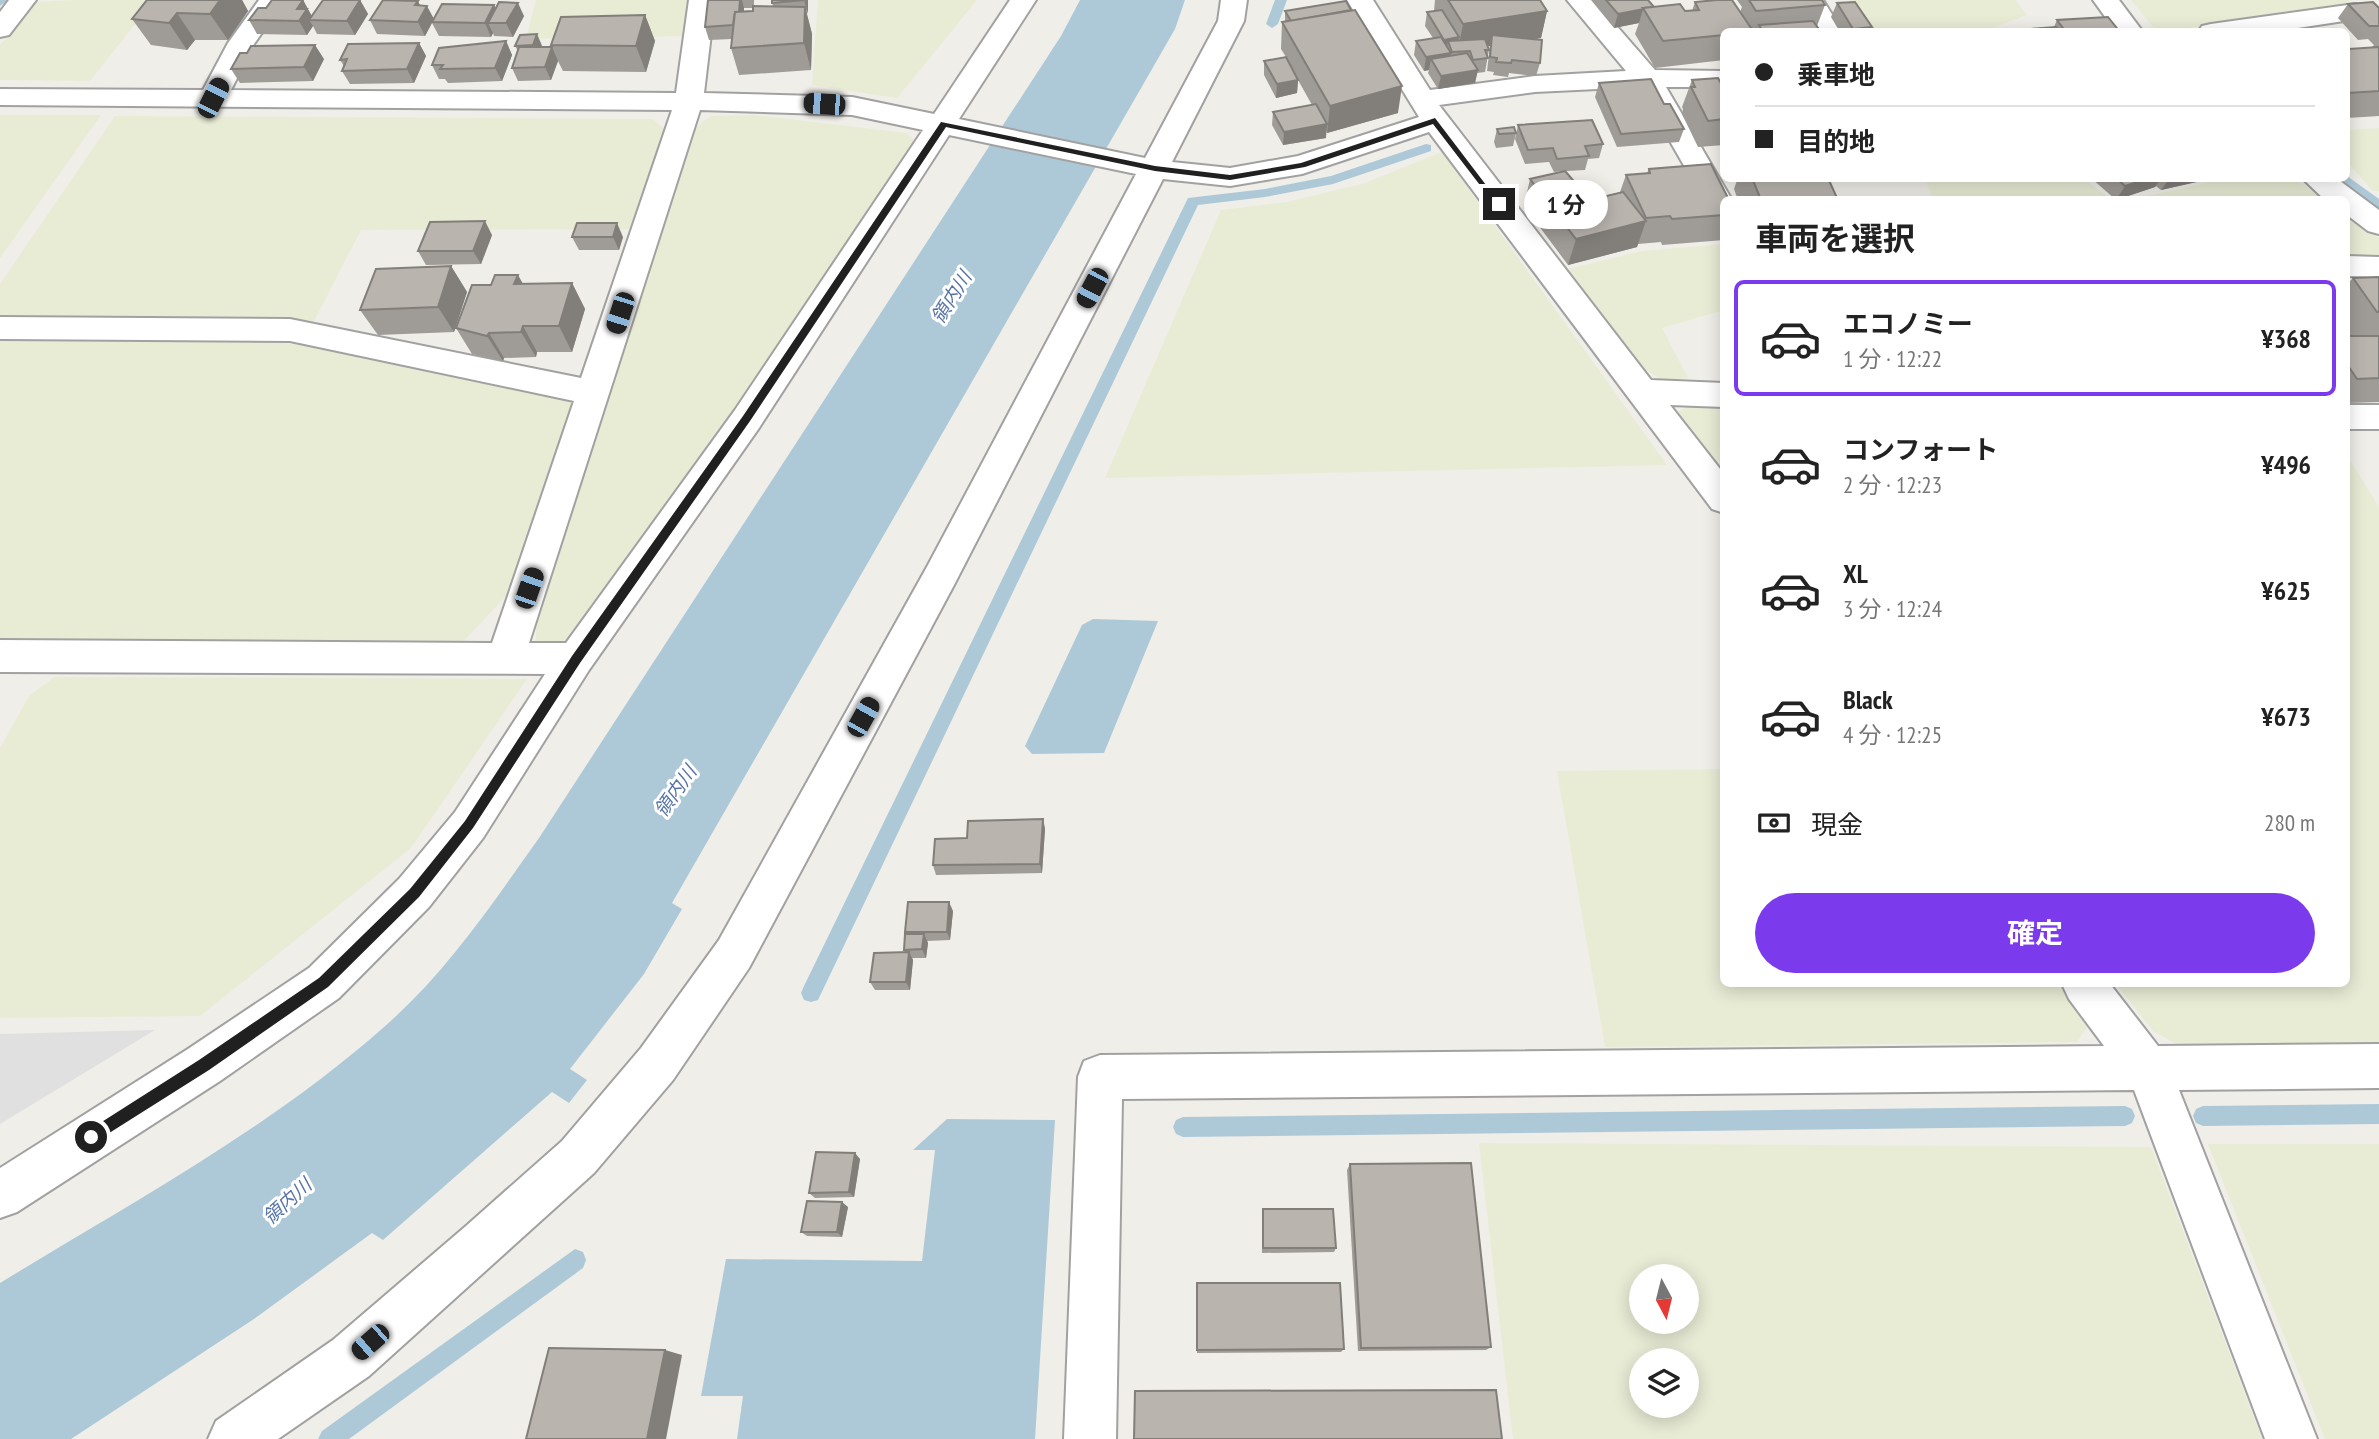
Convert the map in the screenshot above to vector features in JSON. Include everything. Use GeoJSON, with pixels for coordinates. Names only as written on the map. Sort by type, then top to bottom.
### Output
{"type":"FeatureCollection","features":[{"type":"Feature","properties":{"kind":"street"},"geometry":{"type":"LineString","coordinates":[[0,29],[23,0]]}},
{"type":"Feature","properties":{"kind":"street"},"geometry":{"type":"LineString","coordinates":[[213,98],[241,43],[272,0]]}},
{"type":"Feature","properties":{"kind":"street"},"geometry":{"type":"LineString","coordinates":[[505,661],[689,100],[702,0]]}},
{"type":"Feature","properties":{"kind":"street"},"geometry":{"type":"LineString","coordinates":[[0,1195],[204,1065],[324,983],[414,893],[469,825],[576,659],[755,407],[948,124],[1023,0]]}},
{"type":"Feature","properties":{"kind":"street"},"geometry":{"type":"LineString","coordinates":[[234,1439],[351,1358],[578,1157],[657,1064],[734,954],[941,575],[1148,167],[1231,21],[1234,0]]}},
{"type":"Feature","properties":{"kind":"street"},"geometry":{"type":"LineString","coordinates":[[1360,0],[1429,111],[1720,495]]}},
{"type":"Feature","properties":{"kind":"street"},"geometry":{"type":"LineString","coordinates":[[1580,0],[1647,78],[1720,204]]}},
{"type":"Feature","properties":{"kind":"street"},"geometry":{"type":"LineString","coordinates":[[1810,0],[1828,28]]}},
{"type":"Feature","properties":{"kind":"street"},"geometry":{"type":"LineString","coordinates":[[2106,0],[2127,28]]}},
{"type":"Feature","properties":{"kind":"street"},"geometry":{"type":"LineString","coordinates":[[2240,28],[2355,12]]}},
{"type":"Feature","properties":{"kind":"street"},"geometry":{"type":"LineString","coordinates":[[0,97],[689,100],[852,106],[1148,167],[1230,177],[1290,167],[1483,88],[1647,78],[1720,79]]}},
{"type":"Feature","properties":{"kind":"street"},"geometry":{"type":"LineString","coordinates":[[2321,182],[2341,196]]}},
{"type":"Feature","properties":{"kind":"street"},"geometry":{"type":"LineString","coordinates":[[2350,203],[2379,224]]}},
{"type":"Feature","properties":{"kind":"street"},"geometry":{"type":"LineString","coordinates":[[2350,266],[2379,267]]}},
{"type":"Feature","properties":{"kind":"street"},"geometry":{"type":"LineString","coordinates":[[0,328],[290,330],[595,393]]}},
{"type":"Feature","properties":{"kind":"street"},"geometry":{"type":"LineString","coordinates":[[1642,392],[1720,395]]}},
{"type":"Feature","properties":{"kind":"street"},"geometry":{"type":"LineString","coordinates":[[2350,417],[2379,417]]}},
{"type":"Feature","properties":{"kind":"street"},"geometry":{"type":"LineString","coordinates":[[0,656],[505,661],[576,659]]}},
{"type":"Feature","properties":{"kind":"street"},"geometry":{"type":"LineString","coordinates":[[2086,987],[2148,1069],[2291,1439]]}},
{"type":"Feature","properties":{"kind":"street"},"geometry":{"type":"LineString","coordinates":[[1090,1439],[1100,1077],[2379,1066]]}},
{"type":"Feature","properties":{"kind":"green space"},"geometry":{"type":"Polygon","coordinates":[[[154,0],[90,81],[0,80],[0,45],[36,2],[154,0]]]}},
{"type":"Feature","properties":{"kind":"green space"},"geometry":{"type":"Polygon","coordinates":[[[536,0],[695,0],[688,36],[526,39],[536,0]]]}},
{"type":"Feature","properties":{"kind":"green space"},"geometry":{"type":"Polygon","coordinates":[[[818,0],[977,0],[897,98],[812,85],[818,0]]]}},
{"type":"Feature","properties":{"kind":"green space"},"geometry":{"type":"Polygon","coordinates":[[[1849,0],[2015,0],[2027,15],[1992,28],[1864,28],[1849,0]]]}},
{"type":"Feature","properties":{"kind":"green space"},"geometry":{"type":"Polygon","coordinates":[[[2131,0],[2349,0],[2355,7],[2189,28],[2154,28],[2131,0]]]}},
{"type":"Feature","properties":{"kind":"green space"},"geometry":{"type":"Polygon","coordinates":[[[0,115],[101,115],[0,258],[0,115]]]}},
{"type":"Feature","properties":{"kind":"green space"},"geometry":{"type":"Polygon","coordinates":[[[753,115],[907,133],[918,145],[581,636],[566,647],[548,649],[536,642],[536,624],[692,130],[711,116],[753,115]]]}},
{"type":"Feature","properties":{"kind":"green space"},"geometry":{"type":"Polygon","coordinates":[[[115,116],[652,119],[666,130],[634,229],[361,230],[313,323],[0,319],[0,284],[115,116]]]}},
{"type":"Feature","properties":{"kind":"green space"},"geometry":{"type":"Polygon","coordinates":[[[2379,128],[2379,191],[2373,191],[2350,165],[2350,130],[2379,128]]]}},
{"type":"Feature","properties":{"kind":"green space"},"geometry":{"type":"Polygon","coordinates":[[[1442,152],[1667,465],[1105,478],[1221,210],[1287,202],[1365,183],[1442,152]]]}},
{"type":"Feature","properties":{"kind":"green space"},"geometry":{"type":"Polygon","coordinates":[[[1926,182],[2088,182],[2107,196],[1932,196],[1926,182]]]}},
{"type":"Feature","properties":{"kind":"green space"},"geometry":{"type":"Polygon","coordinates":[[[2212,182],[2299,182],[2320,196],[2146,196],[2212,182]]]}},
{"type":"Feature","properties":{"kind":"green space"},"geometry":{"type":"Polygon","coordinates":[[[2350,217],[2379,238],[2379,257],[2350,256],[2350,217]]]}},
{"type":"Feature","properties":{"kind":"green space"},"geometry":{"type":"Polygon","coordinates":[[[1720,244],[1720,311],[1662,328],[1688,378],[1663,380],[1645,370],[1568,269],[1642,251],[1720,244]]]}},
{"type":"Feature","properties":{"kind":"green space"},"geometry":{"type":"Polygon","coordinates":[[[0,335],[253,339],[352,352],[574,399],[508,594],[460,645],[0,643],[0,335]]]}},
{"type":"Feature","properties":{"kind":"green space"},"geometry":{"type":"Polygon","coordinates":[[[1699,401],[1720,402],[1720,467],[1678,412],[1699,401]]]}},
{"type":"Feature","properties":{"kind":"green space"},"geometry":{"type":"Polygon","coordinates":[[[2350,460],[2379,507],[2379,1045],[2182,1047],[2153,1031],[2118,987],[2350,987],[2350,460]]]}},
{"type":"Feature","properties":{"kind":"green space"},"geometry":{"type":"Polygon","coordinates":[[[54,677],[527,679],[411,848],[200,1016],[0,1018],[0,748],[29,696],[54,677]]]}},
{"type":"Feature","properties":{"kind":"green space"},"geometry":{"type":"Polygon","coordinates":[[[1720,769],[1720,987],[2065,987],[2091,1021],[2077,1042],[1605,1047],[1557,771],[1720,769]]]}},
{"type":"Feature","properties":{"kind":"green space"},"geometry":{"type":"Polygon","coordinates":[[[1479,1143],[2151,1147],[2262,1439],[1513,1439],[1479,1143]]]}},
{"type":"Feature","properties":{"kind":"green space"},"geometry":{"type":"Polygon","coordinates":[[[2208,1144],[2379,1144],[2379,1439],[2325,1439],[2208,1144]]]}},
{"type":"Feature","properties":{"kind":"shaded area"},"geometry":{"type":"Polygon","coordinates":[[[155,1030],[0,1124],[0,1034],[155,1030]]]}},
{"type":"Feature","properties":{"kind":"water","name":"領内川"},"geometry":{"type":"Polygon","coordinates":[[[1080,0],[1185,0],[1175,29],[672,903],[682,909],[644,974],[570,1069],[587,1080],[569,1103],[552,1092],[383,1240],[372,1233],[254,1319],[71,1439],[0,1439],[0,1283],[149,1194],[294,1099],[384,1027],[448,961],[539,838],[1061,36],[1080,0]]]}},
{"type":"Feature","properties":{"kind":"water"},"geometry":{"type":"Polygon","coordinates":[[[1093,619],[1158,621],[1104,753],[1032,754],[1025,746],[1082,625],[1093,619]]]}},
{"type":"Feature","properties":{"kind":"water"},"geometry":{"type":"Polygon","coordinates":[[[947,1119],[1055,1120],[1035,1439],[737,1439],[743,1396],[701,1396],[726,1259],[922,1261],[935,1150],[913,1150],[947,1119]]]}},
{"type":"Feature","properties":{"kind":"building"},"geometry":{"type":"Polygon","coordinates":[[[147,0],[220,0],[210,14],[177,13],[169,23],[132,19],[147,0]]]}},
{"type":"Feature","properties":{"kind":"building"},"geometry":{"type":"Polygon","coordinates":[[[272,0],[303,0],[297,9],[307,9],[299,21],[249,20],[258,8],[266,8],[272,0]]]}},
{"type":"Feature","properties":{"kind":"building"},"geometry":{"type":"Polygon","coordinates":[[[323,0],[360,0],[347,21],[309,20],[323,0]]]}},
{"type":"Feature","properties":{"kind":"building"},"geometry":{"type":"Polygon","coordinates":[[[383,0],[418,1],[415,5],[427,6],[418,22],[370,20],[383,0]]]}},
{"type":"Feature","properties":{"kind":"building"},"geometry":{"type":"Polygon","coordinates":[[[708,0],[740,0],[739,12],[735,12],[733,25],[705,27],[708,0]]]}},
{"type":"Feature","properties":{"kind":"building"},"geometry":{"type":"Polygon","coordinates":[[[772,0],[804,0],[772,3],[772,0]]]}},
{"type":"Feature","properties":{"kind":"building"},"geometry":{"type":"Polygon","coordinates":[[[1448,0],[1540,0],[1547,11],[1463,24],[1448,0]]]}},
{"type":"Feature","properties":{"kind":"building"},"geometry":{"type":"Polygon","coordinates":[[[1606,0],[1648,0],[1654,7],[1618,14],[1606,0]]]}},
{"type":"Feature","properties":{"kind":"building"},"geometry":{"type":"Polygon","coordinates":[[[1732,0],[1751,28],[1720,28],[1720,35],[1663,41],[1643,8],[1680,4],[1685,11],[1699,10],[1695,2],[1732,0]]]}},
{"type":"Feature","properties":{"kind":"building"},"geometry":{"type":"Polygon","coordinates":[[[1749,0],[1822,0],[1825,5],[1756,11],[1749,0]]]}},
{"type":"Feature","properties":{"kind":"building"},"geometry":{"type":"Polygon","coordinates":[[[1346,1],[1351,10],[1291,21],[1285,11],[1346,1]]]}},
{"type":"Feature","properties":{"kind":"building"},"geometry":{"type":"Polygon","coordinates":[[[499,2],[518,3],[506,23],[488,23],[499,2]]]}},
{"type":"Feature","properties":{"kind":"building"},"geometry":{"type":"Polygon","coordinates":[[[1855,2],[1872,27],[1852,28],[1837,3],[1855,2]]]}},
{"type":"Feature","properties":{"kind":"building"},"geometry":{"type":"Polygon","coordinates":[[[2373,2],[2379,8],[2379,26],[2369,26],[2348,4],[2373,2]]]}},
{"type":"Feature","properties":{"kind":"building"},"geometry":{"type":"Polygon","coordinates":[[[442,4],[494,5],[485,23],[432,22],[442,4]]]}},
{"type":"Feature","properties":{"kind":"building"},"geometry":{"type":"Polygon","coordinates":[[[753,6],[805,7],[804,43],[731,48],[735,12],[753,11],[753,6]]]}},
{"type":"Feature","properties":{"kind":"building"},"geometry":{"type":"Polygon","coordinates":[[[1355,10],[1402,86],[1330,106],[1282,22],[1355,10]]]}},
{"type":"Feature","properties":{"kind":"building"},"geometry":{"type":"Polygon","coordinates":[[[1442,10],[1459,37],[1444,40],[1427,12],[1442,10]]]}},
{"type":"Feature","properties":{"kind":"building"},"geometry":{"type":"Polygon","coordinates":[[[645,15],[636,46],[551,45],[561,17],[645,15]]]}},
{"type":"Feature","properties":{"kind":"building"},"geometry":{"type":"Polygon","coordinates":[[[2108,17],[2117,28],[2063,28],[2057,20],[2108,17]]]}},
{"type":"Feature","properties":{"kind":"building"},"geometry":{"type":"Polygon","coordinates":[[[1813,21],[1818,28],[1761,28],[1759,25],[1813,21]]]}},
{"type":"Feature","properties":{"kind":"building"},"geometry":{"type":"Polygon","coordinates":[[[537,34],[533,45],[515,46],[520,35],[537,34]]]}},
{"type":"Feature","properties":{"kind":"building"},"geometry":{"type":"Polygon","coordinates":[[[1492,35],[1542,40],[1540,63],[1512,60],[1511,63],[1496,62],[1497,58],[1490,57],[1492,35]]]}},
{"type":"Feature","properties":{"kind":"building"},"geometry":{"type":"Polygon","coordinates":[[[1441,37],[1451,53],[1426,57],[1416,41],[1441,37]]]}},
{"type":"Feature","properties":{"kind":"building"},"geometry":{"type":"Polygon","coordinates":[[[1485,39],[1489,50],[1485,50],[1488,58],[1473,60],[1470,51],[1452,52],[1448,41],[1485,39]]]}},
{"type":"Feature","properties":{"kind":"building"},"geometry":{"type":"Polygon","coordinates":[[[506,41],[495,68],[440,69],[443,65],[432,65],[439,48],[506,41]]]}},
{"type":"Feature","properties":{"kind":"building"},"geometry":{"type":"Polygon","coordinates":[[[419,43],[407,69],[342,71],[347,59],[340,60],[348,44],[419,43]]]}},
{"type":"Feature","properties":{"kind":"building"},"geometry":{"type":"Polygon","coordinates":[[[315,45],[304,67],[231,69],[240,53],[247,53],[251,46],[315,45]]]}},
{"type":"Feature","properties":{"kind":"building"},"geometry":{"type":"Polygon","coordinates":[[[519,47],[552,47],[545,67],[512,68],[519,47]]]}},
{"type":"Feature","properties":{"kind":"building"},"geometry":{"type":"Polygon","coordinates":[[[2379,47],[2379,91],[2350,93],[2350,49],[2379,47]]]}},
{"type":"Feature","properties":{"kind":"building"},"geometry":{"type":"Polygon","coordinates":[[[1467,53],[1478,70],[1441,76],[1431,59],[1467,53]]]}},
{"type":"Feature","properties":{"kind":"building"},"geometry":{"type":"Polygon","coordinates":[[[1286,57],[1298,80],[1277,84],[1264,61],[1286,57]]]}},
{"type":"Feature","properties":{"kind":"building"},"geometry":{"type":"Polygon","coordinates":[[[1718,78],[1720,120],[1708,121],[1691,87],[1695,87],[1692,80],[1718,78]]]}},
{"type":"Feature","properties":{"kind":"building"},"geometry":{"type":"Polygon","coordinates":[[[1651,79],[1664,104],[1670,104],[1684,129],[1621,134],[1599,83],[1651,79]]]}},
{"type":"Feature","properties":{"kind":"building"},"geometry":{"type":"Polygon","coordinates":[[[1316,104],[1327,124],[1284,132],[1273,112],[1316,104]]]}},
{"type":"Feature","properties":{"kind":"building"},"geometry":{"type":"Polygon","coordinates":[[[1592,120],[1603,144],[1585,146],[1589,156],[1557,159],[1553,148],[1528,150],[1518,125],[1592,120]]]}},
{"type":"Feature","properties":{"kind":"building"},"geometry":{"type":"Polygon","coordinates":[[[1514,127],[1516,133],[1499,134],[1497,129],[1514,127]]]}},
{"type":"Feature","properties":{"kind":"building"},"geometry":{"type":"Polygon","coordinates":[[[1711,164],[1727,196],[1720,196],[1720,215],[1646,218],[1626,175],[1650,173],[1649,169],[1711,164]]]}},
{"type":"Feature","properties":{"kind":"building"},"geometry":{"type":"Polygon","coordinates":[[[1565,171],[1590,200],[1623,192],[1646,221],[1576,239],[1530,179],[1565,171]]]}},
{"type":"Feature","properties":{"kind":"building"},"geometry":{"type":"Polygon","coordinates":[[[1754,182],[1830,182],[1836,196],[1759,196],[1754,182]]]}},
{"type":"Feature","properties":{"kind":"building"},"geometry":{"type":"Polygon","coordinates":[[[2120,182],[2138,182],[2125,186],[2120,182]]]}},
{"type":"Feature","properties":{"kind":"building"},"geometry":{"type":"Polygon","coordinates":[[[485,221],[473,251],[418,251],[430,222],[485,221]]]}},
{"type":"Feature","properties":{"kind":"building"},"geometry":{"type":"Polygon","coordinates":[[[577,223],[617,223],[613,237],[572,237],[577,223]]]}},
{"type":"Feature","properties":{"kind":"building"},"geometry":{"type":"Polygon","coordinates":[[[451,266],[438,307],[360,310],[376,269],[451,266]]]}},
{"type":"Feature","properties":{"kind":"building"},"geometry":{"type":"Polygon","coordinates":[[[495,275],[518,275],[514,284],[572,283],[559,326],[523,326],[521,332],[489,333],[487,336],[456,328],[472,285],[491,285],[495,275]]]}},
{"type":"Feature","properties":{"kind":"building"},"geometry":{"type":"Polygon","coordinates":[[[2379,277],[2379,312],[2377,312],[2353,278],[2379,277]]]}},
{"type":"Feature","properties":{"kind":"building"},"geometry":{"type":"Polygon","coordinates":[[[2350,336],[2379,336],[2379,378],[2357,379],[2350,368],[2350,336]]]}},
{"type":"Feature","properties":{"kind":"building"},"geometry":{"type":"Polygon","coordinates":[[[1043,819],[1040,864],[933,865],[935,839],[967,838],[968,821],[1043,819]]]}},
{"type":"Feature","properties":{"kind":"building"},"geometry":{"type":"Polygon","coordinates":[[[908,902],[949,902],[947,932],[905,932],[908,902]]]}},
{"type":"Feature","properties":{"kind":"building"},"geometry":{"type":"Polygon","coordinates":[[[905,934],[924,934],[922,949],[904,950],[905,934]]]}},
{"type":"Feature","properties":{"kind":"building"},"geometry":{"type":"Polygon","coordinates":[[[909,952],[906,982],[870,982],[874,953],[909,952]]]}},
{"type":"Feature","properties":{"kind":"building"},"geometry":{"type":"Polygon","coordinates":[[[816,1152],[855,1153],[849,1192],[809,1193],[816,1152]]]}},
{"type":"Feature","properties":{"kind":"building"},"geometry":{"type":"Polygon","coordinates":[[[1471,1163],[1491,1347],[1361,1348],[1350,1164],[1471,1163]]]}},
{"type":"Feature","properties":{"kind":"building"},"geometry":{"type":"Polygon","coordinates":[[[807,1201],[842,1202],[837,1232],[801,1232],[807,1201]]]}},
{"type":"Feature","properties":{"kind":"building"},"geometry":{"type":"Polygon","coordinates":[[[1263,1209],[1333,1209],[1336,1248],[1263,1248],[1263,1209]]]}},
{"type":"Feature","properties":{"kind":"building"},"geometry":{"type":"Polygon","coordinates":[[[1197,1283],[1340,1283],[1344,1349],[1197,1350],[1197,1283]]]}},
{"type":"Feature","properties":{"kind":"building"},"geometry":{"type":"Polygon","coordinates":[[[549,1348],[665,1350],[647,1439],[526,1439],[549,1348]]]}},
{"type":"Feature","properties":{"kind":"building"},"geometry":{"type":"Polygon","coordinates":[[[1496,1390],[1502,1439],[1134,1439],[1135,1391],[1496,1390]]]}},
{"type":"Feature","properties":{"kind":"waterway"},"geometry":{"type":"LineString","coordinates":[[1272,24],[1281,0]]}},
{"type":"Feature","properties":{"kind":"waterway"},"geometry":{"type":"LineString","coordinates":[[811,993],[1193,201],[1265,193],[1333,180],[1426,148]]}},
{"type":"Feature","properties":{"kind":"waterway"},"geometry":{"type":"LineString","coordinates":[[2347,182],[2379,205]]}},
{"type":"Feature","properties":{"kind":"waterway"},"geometry":{"type":"LineString","coordinates":[[2203,1116],[2379,1114]]}},
{"type":"Feature","properties":{"kind":"waterway"},"geometry":{"type":"LineString","coordinates":[[1183,1127],[2125,1116]]}},
{"type":"Feature","properties":{"kind":"waterway"},"geometry":{"type":"LineString","coordinates":[[330,1439],[575,1260]]}},
{"type":"Feature","properties":{"kind":"route"},"geometry":{"type":"LineString","coordinates":[[91,1137],[204,1065],[324,983],[414,893],[469,825],[576,659],[747,419],[944,124],[1155,169],[1230,177],[1302,165],[1435,121],[1499,204]]}}]}
